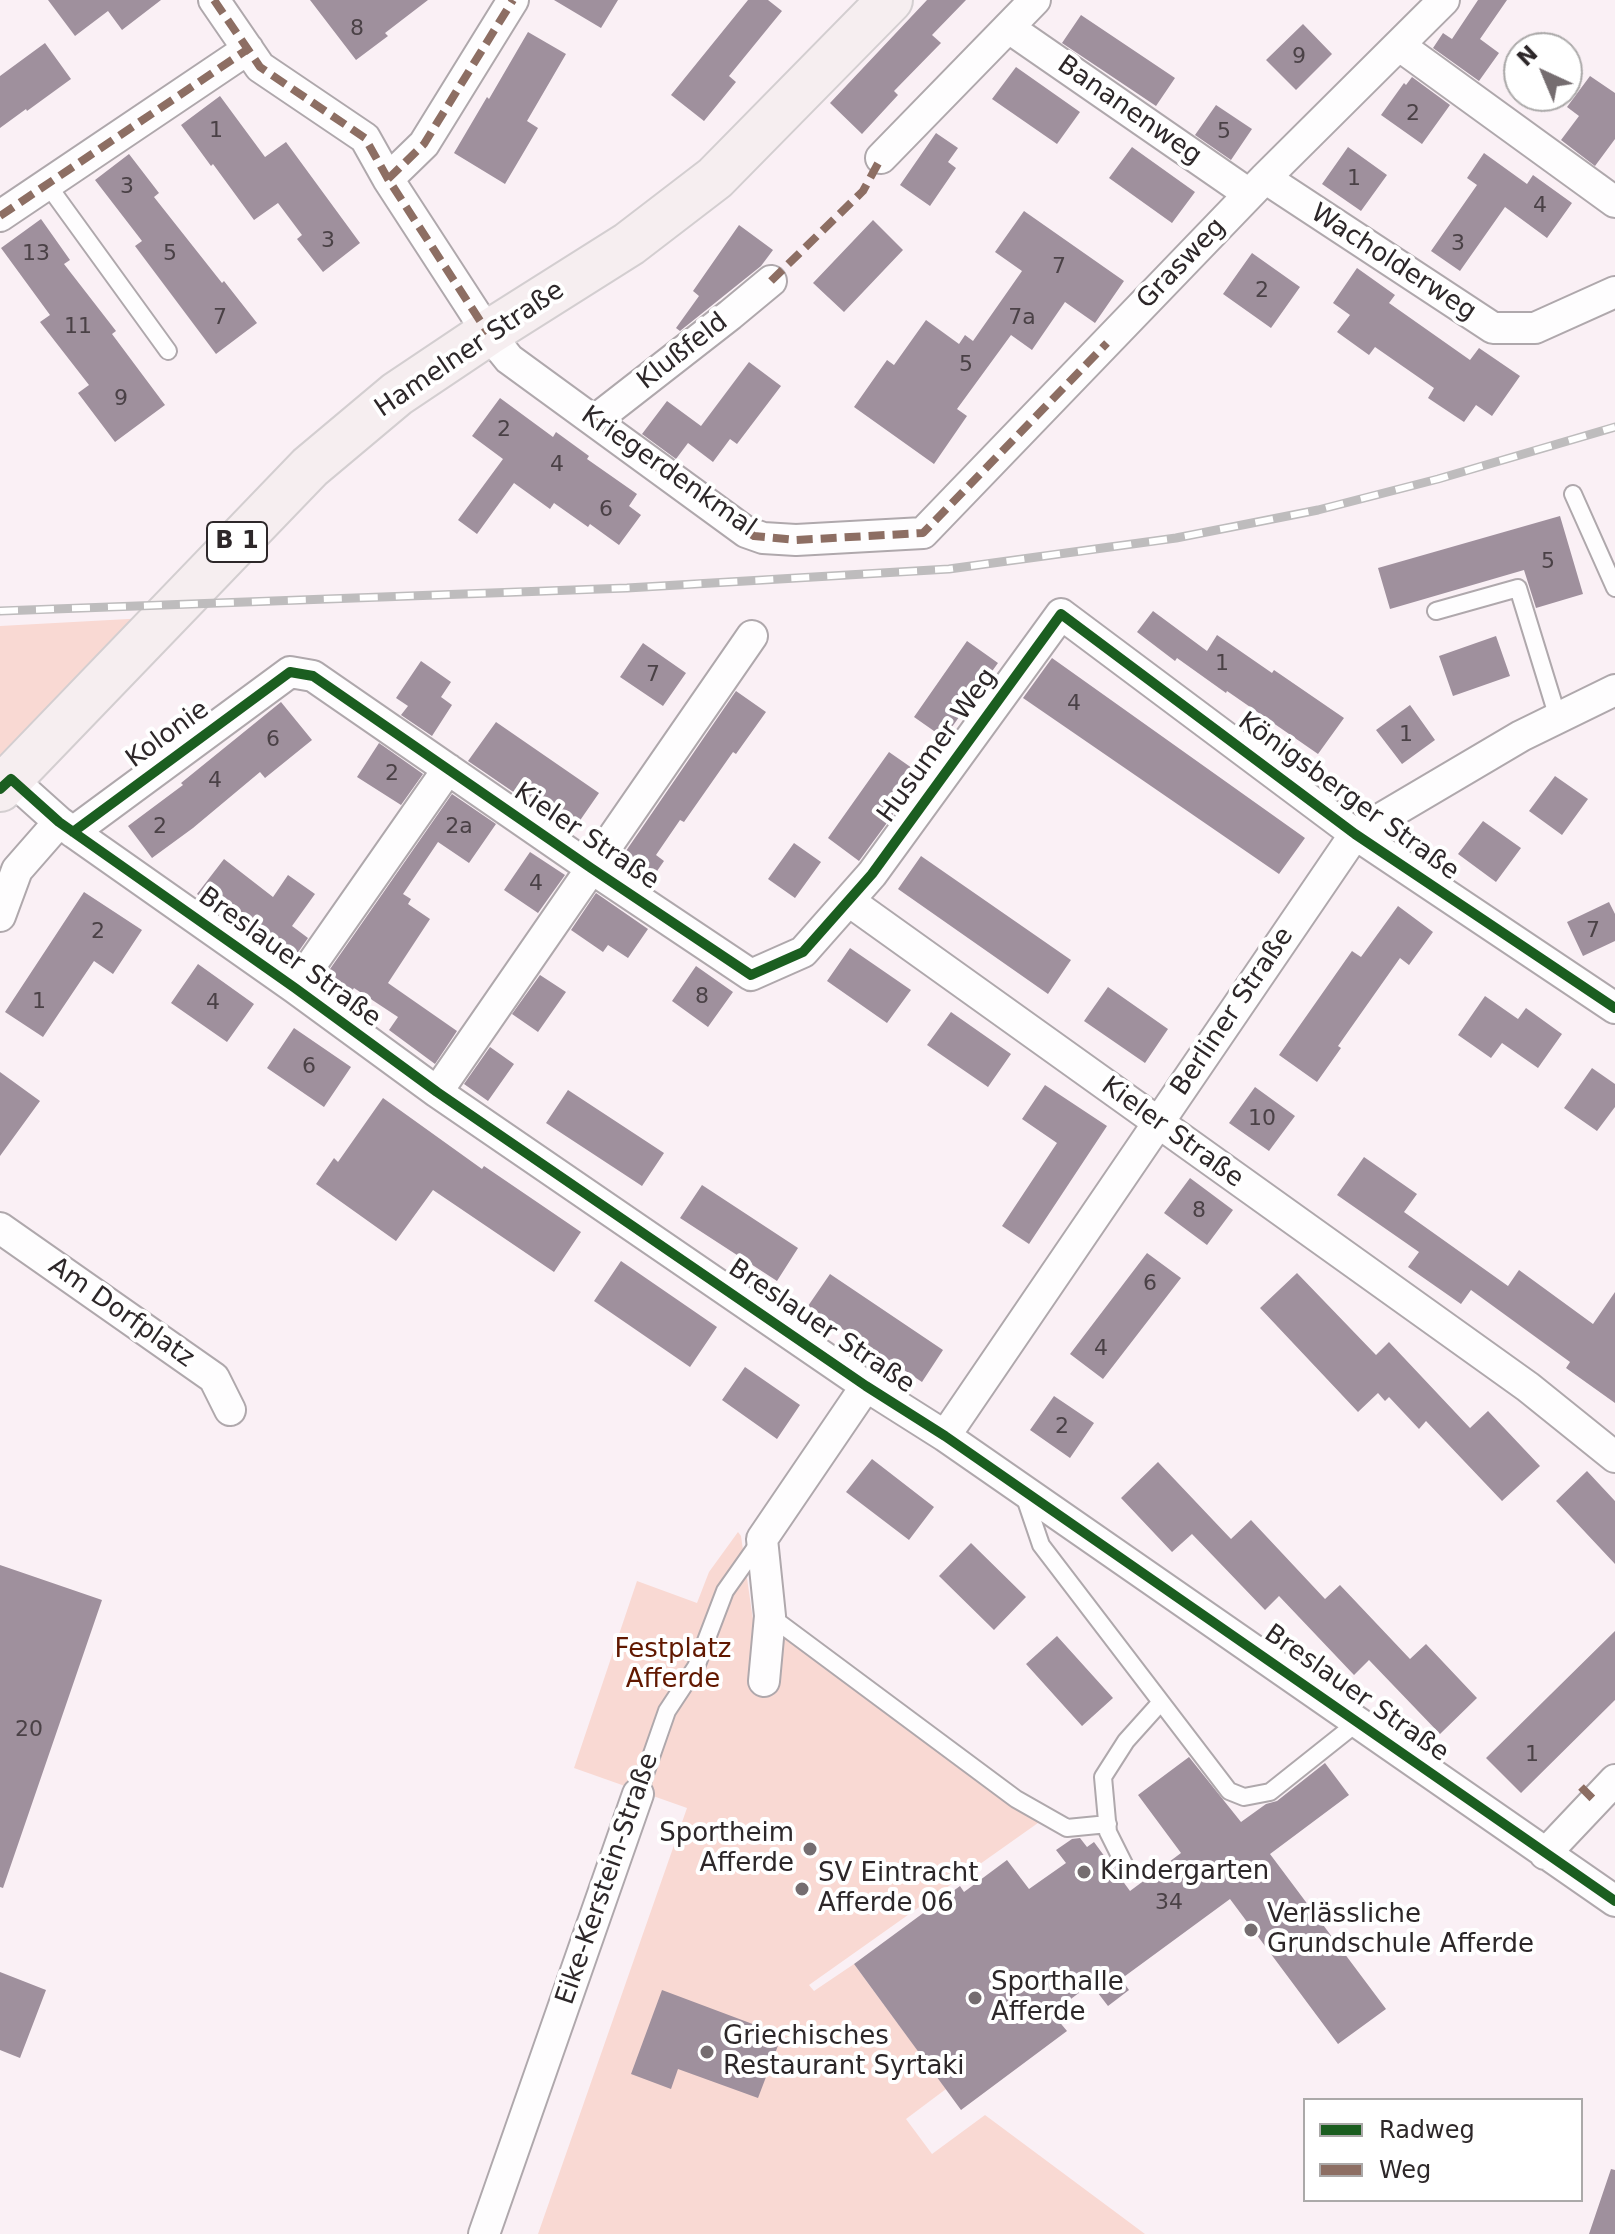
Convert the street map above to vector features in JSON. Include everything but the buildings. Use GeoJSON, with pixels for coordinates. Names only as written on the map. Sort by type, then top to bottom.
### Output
{"type":"FeatureCollection","features":[{"type":"Feature","properties":{"kind":"main road","name":"Hamelner Straße"},"geometry":{"type":"LineString","coordinates":[[5,784],[310,467],[397,394],[629,244],[715,178],[890,0]]}},
{"type":"Feature","properties":{"kind":"street","name":"Kriegerdenkmal"},"geometry":{"type":"LineString","coordinates":[[214,0],[260,67],[365,138],[388,179],[488,333],[509,359],[754,536],[796,540],[923,533]]}},
{"type":"Feature","properties":{"kind":"street"},"geometry":{"type":"LineString","coordinates":[[388,179],[424,144],[513,0]]}},
{"type":"Feature","properties":{"kind":"street"},"geometry":{"type":"LineString","coordinates":[[881,158],[1035,0]]}},
{"type":"Feature","properties":{"kind":"street","name":"Grasweg"},"geometry":{"type":"LineString","coordinates":[[923,533],[1257,186],[1444,0]]}},
{"type":"Feature","properties":{"kind":"street","name":"Bananenweg"},"geometry":{"type":"LineString","coordinates":[[1009,28],[1257,186]]}},
{"type":"Feature","properties":{"kind":"street"},"geometry":{"type":"LineString","coordinates":[[1400,46],[1615,202]]}},
{"type":"Feature","properties":{"kind":"street"},"geometry":{"type":"LineString","coordinates":[[0,216],[248,49]]}},
{"type":"Feature","properties":{"kind":"street","name":"Wacholderweg"},"geometry":{"type":"LineString","coordinates":[[1257,186],[1493,328],[1535,328],[1615,292]]}},
{"type":"Feature","properties":{"kind":"street","name":"Klußfeld"},"geometry":{"type":"LineString","coordinates":[[594,421],[771,281]]}},
{"type":"Feature","properties":{"kind":"street","name":"Königsberger Straße"},"geometry":{"type":"LineString","coordinates":[[1061,614],[1355,834],[1615,1008]]}},
{"type":"Feature","properties":{"kind":"street","name":"Husumer Weg"},"geometry":{"type":"LineString","coordinates":[[849,901],[872,874],[1061,614]]}},
{"type":"Feature","properties":{"kind":"street"},"geometry":{"type":"LineString","coordinates":[[437,1092],[752,636]]}},
{"type":"Feature","properties":{"kind":"street","name":"Kieler Straße"},"geometry":{"type":"LineString","coordinates":[[290,672],[313,676],[751,975],[803,952],[849,901],[1528,1387],[1615,1457]]}},
{"type":"Feature","properties":{"kind":"street","name":"Kolonie"},"geometry":{"type":"LineString","coordinates":[[0,916],[17,870],[66,827],[290,672]]}},
{"type":"Feature","properties":{"kind":"street","name":"Berliner Straße"},"geometry":{"type":"LineString","coordinates":[[945,1436],[1355,834],[1521,736],[1615,690]]}},
{"type":"Feature","properties":{"kind":"street"},"geometry":{"type":"LineString","coordinates":[[295,988],[448,769]]}},
{"type":"Feature","properties":{"kind":"street","name":"Breslauer Straße"},"geometry":{"type":"LineString","coordinates":[[5,784],[437,1092],[866,1386],[945,1436],[1615,1901]]}},
{"type":"Feature","properties":{"kind":"street","name":"Am Dorfplatz"},"geometry":{"type":"LineString","coordinates":[[0,1228],[214,1378],[230,1410]]}},
{"type":"Feature","properties":{"kind":"street"},"geometry":{"type":"LineString","coordinates":[[764,1681],[770,1616],[762,1539],[866,1386]]}},
{"type":"Feature","properties":{"kind":"street"},"geometry":{"type":"LineString","coordinates":[[1545,1854],[1615,1780]]}},
{"type":"Feature","properties":{"kind":"street","name":"Eike-Kerstein-Straße"},"geometry":{"type":"LineString","coordinates":[[484,2234],[638,1794]]}},
{"type":"Feature","properties":{"kind":"lane"},"geometry":{"type":"LineString","coordinates":[[47,184],[168,351]]}},
{"type":"Feature","properties":{"kind":"lane"},"geometry":{"type":"LineString","coordinates":[[1573,494],[1615,588]]}},
{"type":"Feature","properties":{"kind":"lane"},"geometry":{"type":"LineString","coordinates":[[1436,611],[1518,588],[1558,718]]}},
{"type":"Feature","properties":{"kind":"lane"},"geometry":{"type":"LineString","coordinates":[[1022,1490],[1041,1545],[1229,1791],[1244,1797],[1270,1792],[1358,1722]]}},
{"type":"Feature","properties":{"kind":"lane","name":"Eike-Kerstein-Straße"},"geometry":{"type":"LineString","coordinates":[[638,1794],[667,1711],[696,1667],[725,1591],[762,1539]]}},
{"type":"Feature","properties":{"kind":"lane"},"geometry":{"type":"LineString","coordinates":[[770,1616],[1016,1799],[1067,1828],[1108,1824]]}},
{"type":"Feature","properties":{"kind":"lane"},"geometry":{"type":"LineString","coordinates":[[1126,1868],[1108,1832],[1103,1777],[1126,1741],[1161,1702]]}},
{"type":"Feature","properties":{"kind":"green space"},"geometry":{"type":"Polygon","coordinates":[[[165,617],[0,789],[0,626],[165,617]]]}},
{"type":"Feature","properties":{"kind":"green space","name":"SV Eintracht Afferde 06"},"geometry":{"type":"Polygon","coordinates":[[[738,1532],[753,1620],[794,1622],[1045,1818],[809,1985],[814,1991],[854,1964],[946,2089],[906,2119],[932,2154],[985,2115],[1145,2234],[538,2234],[687,1808],[574,1768],[637,1581],[697,1603],[709,1572],[738,1532]]]}},
{"type":"Feature","properties":{"kind":"railway"},"geometry":{"type":"LineString","coordinates":[[0,611],[627,588],[949,569],[1176,538],[1318,510],[1438,479],[1615,427]]}},
{"type":"Feature","properties":{"kind":"marked path"},"geometry":{"type":"LineString","coordinates":[[214,0],[260,67],[365,138],[388,179],[488,333]]}},
{"type":"Feature","properties":{"kind":"marked path"},"geometry":{"type":"LineString","coordinates":[[388,179],[424,144],[513,0]]}},
{"type":"Feature","properties":{"kind":"marked path"},"geometry":{"type":"LineString","coordinates":[[0,216],[248,49]]}},
{"type":"Feature","properties":{"kind":"marked path"},"geometry":{"type":"LineString","coordinates":[[771,281],[863,191],[881,158]]}},
{"type":"Feature","properties":{"kind":"marked path"},"geometry":{"type":"LineString","coordinates":[[594,421],[754,536],[796,540],[923,533],[1107,343]]}},
{"type":"Feature","properties":{"kind":"marked path"},"geometry":{"type":"LineString","coordinates":[[1581,1787],[1595,1801]]}},
{"type":"Feature","properties":{"kind":"cycle path"},"geometry":{"type":"LineString","coordinates":[[73,832],[290,672],[313,676],[751,975],[803,952],[872,874],[1061,614],[1355,834],[1615,1008]]}},
{"type":"Feature","properties":{"kind":"cycle path"},"geometry":{"type":"LineString","coordinates":[[0,789],[11,779],[59,822],[437,1092],[866,1386],[945,1436],[1615,1901]]}},
{"type":"Feature","properties":{"kind":"place","name":"Sportheim Afferde"},"geometry":{"type":"Point","coordinates":[810,1849]}},
{"type":"Feature","properties":{"kind":"place","name":"Kindergarten"},"geometry":{"type":"Point","coordinates":[1084,1872]}},
{"type":"Feature","properties":{"kind":"place","name":"SV Eintracht Afferde 06"},"geometry":{"type":"Point","coordinates":[802,1889]}},
{"type":"Feature","properties":{"kind":"place","name":"Verlässliche Grundschule Afferde"},"geometry":{"type":"Point","coordinates":[1251,1930]}},
{"type":"Feature","properties":{"kind":"place","name":"Sporthalle Afferde"},"geometry":{"type":"Point","coordinates":[975,1998]}},
{"type":"Feature","properties":{"kind":"place","name":"Griechisches Restaurant Syrtaki"},"geometry":{"type":"Point","coordinates":[707,2052]}},
{"type":"Feature","properties":{"kind":"park label","name":"Festplatz Afferde"},"geometry":{"type":"Point","coordinates":[673,1665]}}]}
